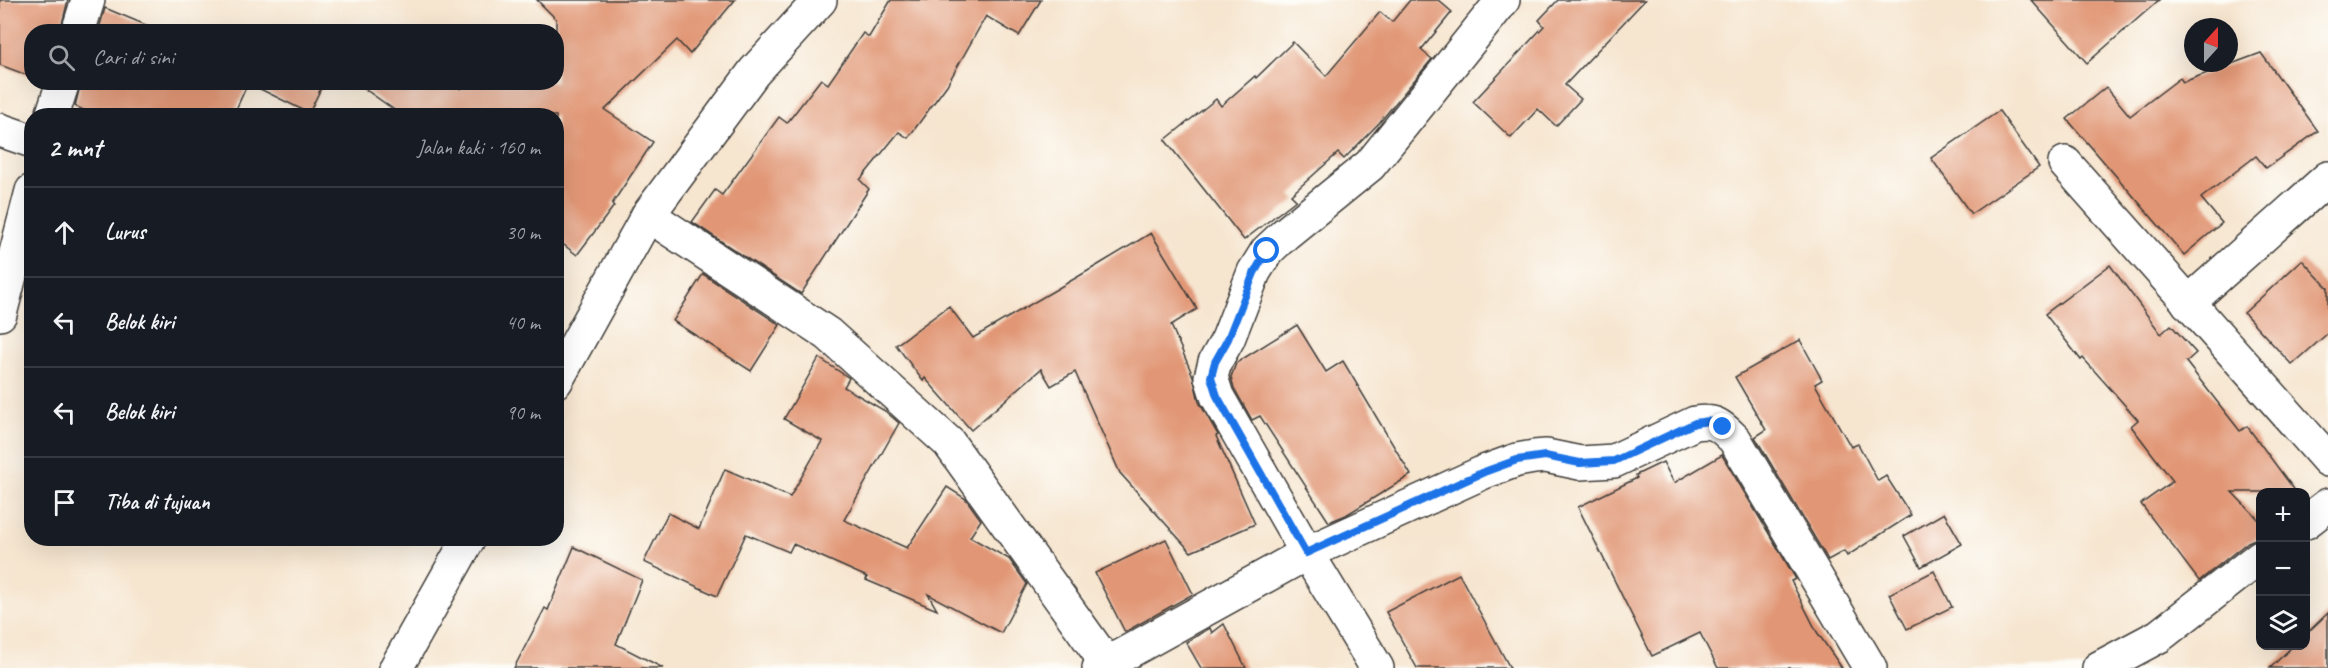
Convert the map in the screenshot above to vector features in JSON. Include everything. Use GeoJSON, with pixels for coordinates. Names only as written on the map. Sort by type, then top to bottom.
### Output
{"type":"FeatureCollection","features":[{"type":"Feature","properties":{"kind":"street"},"geometry":{"type":"LineString","coordinates":[[80,24],[88,0]]}},
{"type":"Feature","properties":{"kind":"street"},"geometry":{"type":"LineString","coordinates":[[564,367],[648,215],[754,72],[819,0]]}},
{"type":"Feature","properties":{"kind":"street"},"geometry":{"type":"LineString","coordinates":[[1377,668],[1306,553],[1217,396],[1211,377],[1215,362],[1228,339],[1254,273],[1267,251],[1370,165],[1495,3]]}},
{"type":"Feature","properties":{"kind":"street"},"geometry":{"type":"LineString","coordinates":[[55,108],[60,90]]}},
{"type":"Feature","properties":{"kind":"street"},"geometry":{"type":"LineString","coordinates":[[0,130],[24,138]]}},
{"type":"Feature","properties":{"kind":"street"},"geometry":{"type":"LineString","coordinates":[[2064,163],[2328,460]]}},
{"type":"Feature","properties":{"kind":"street"},"geometry":{"type":"LineString","coordinates":[[2188,303],[2328,178]]}},
{"type":"Feature","properties":{"kind":"street"},"geometry":{"type":"LineString","coordinates":[[648,215],[828,334],[949,443],[1105,666],[1306,553],[1484,472],[1517,460],[1545,456],[1580,463],[1614,461],[1695,423],[1709,421],[1723,427],[1736,440],[1870,668]]}},
{"type":"Feature","properties":{"kind":"street"},"geometry":{"type":"LineString","coordinates":[[0,314],[24,222]]}},
{"type":"Feature","properties":{"kind":"street"},"geometry":{"type":"LineString","coordinates":[[2310,519],[2328,504]]}},
{"type":"Feature","properties":{"kind":"street"},"geometry":{"type":"LineString","coordinates":[[396,668],[465,546]]}},
{"type":"Feature","properties":{"kind":"street"},"geometry":{"type":"LineString","coordinates":[[2099,668],[2159,636],[2256,560]]}},
{"type":"Feature","properties":{"kind":"building"},"geometry":{"type":"Polygon","coordinates":[[[0,0],[68,0],[62,24],[24,24],[24,74],[0,65],[0,0]]]}},
{"type":"Feature","properties":{"kind":"building"},"geometry":{"type":"Polygon","coordinates":[[[537,0],[735,0],[690,54],[677,40],[605,110],[653,142],[612,204],[614,206],[577,255],[564,245],[564,108],[392,108],[366,90],[564,90],[564,24],[556,24],[556,19],[537,0]]]}},
{"type":"Feature","properties":{"kind":"building"},"geometry":{"type":"Polygon","coordinates":[[[891,0],[1041,0],[1019,36],[986,16],[947,85],[908,138],[899,132],[860,180],[869,189],[801,294],[692,222],[715,190],[722,195],[779,117],[787,123],[821,79],[828,84],[863,33],[869,37],[891,0]]]}},
{"type":"Feature","properties":{"kind":"building"},"geometry":{"type":"Polygon","coordinates":[[[1410,0],[1438,0],[1452,12],[1421,50],[1432,59],[1379,123],[1344,159],[1338,153],[1291,195],[1296,200],[1244,240],[1165,140],[1216,99],[1221,106],[1255,76],[1256,78],[1293,42],[1326,76],[1380,12],[1392,22],[1410,0]]]}},
{"type":"Feature","properties":{"kind":"building"},"geometry":{"type":"Polygon","coordinates":[[[1558,0],[1645,0],[1565,85],[1581,99],[1556,126],[1538,109],[1511,138],[1473,102],[1544,26],[1539,20],[1558,0]]]}},
{"type":"Feature","properties":{"kind":"building"},"geometry":{"type":"Polygon","coordinates":[[[2031,0],[2159,0],[2087,63],[2031,0]]]}},
{"type":"Feature","properties":{"kind":"building"},"geometry":{"type":"Polygon","coordinates":[[[105,8],[144,24],[100,24],[105,8]]]}},
{"type":"Feature","properties":{"kind":"building"},"geometry":{"type":"Polygon","coordinates":[[[2261,53],[2318,131],[2266,168],[2256,156],[2201,198],[2222,223],[2184,255],[2067,119],[2106,87],[2130,116],[2180,78],[2183,82],[2210,72],[2238,72],[2238,62],[2261,53]]]}},
{"type":"Feature","properties":{"kind":"building"},"geometry":{"type":"Polygon","coordinates":[[[79,90],[245,90],[237,108],[79,108],[75,106],[79,90]]]}},
{"type":"Feature","properties":{"kind":"building"},"geometry":{"type":"Polygon","coordinates":[[[262,90],[320,90],[311,108],[299,108],[262,90]]]}},
{"type":"Feature","properties":{"kind":"building"},"geometry":{"type":"Polygon","coordinates":[[[1999,111],[2039,167],[1971,214],[1931,158],[1999,111]]]}},
{"type":"Feature","properties":{"kind":"building"},"geometry":{"type":"Polygon","coordinates":[[[1151,233],[1197,309],[1171,325],[1193,376],[1199,402],[1218,435],[1216,436],[1255,524],[1191,552],[1120,473],[1075,372],[1051,386],[1041,369],[971,430],[925,378],[923,381],[896,345],[949,306],[973,338],[1151,233]]]}},
{"type":"Feature","properties":{"kind":"building"},"geometry":{"type":"Polygon","coordinates":[[[2302,260],[2328,288],[2328,333],[2292,365],[2244,313],[2302,260]]]}},
{"type":"Feature","properties":{"kind":"building"},"geometry":{"type":"Polygon","coordinates":[[[2110,265],[2161,334],[2171,325],[2196,353],[2186,362],[2240,431],[2247,426],[2293,488],[2256,488],[2256,492],[2232,492],[2256,517],[2256,539],[2248,542],[2199,581],[2141,504],[2173,481],[2131,426],[2138,420],[2083,358],[2081,360],[2045,314],[2110,265]]]}},
{"type":"Feature","properties":{"kind":"building"},"geometry":{"type":"Polygon","coordinates":[[[703,274],[780,325],[751,371],[673,321],[703,274]]]}},
{"type":"Feature","properties":{"kind":"building"},"geometry":{"type":"Polygon","coordinates":[[[1297,325],[1326,372],[1343,361],[1411,475],[1346,515],[1329,522],[1260,416],[1252,420],[1234,388],[1231,377],[1236,363],[1297,325]]]}},
{"type":"Feature","properties":{"kind":"building"},"geometry":{"type":"Polygon","coordinates":[[[1800,340],[1822,380],[1815,384],[1851,447],[1858,444],[1878,481],[1886,476],[1911,515],[1847,556],[1844,551],[1828,560],[1755,437],[1766,430],[1735,377],[1800,340]]]}},
{"type":"Feature","properties":{"kind":"building"},"geometry":{"type":"Polygon","coordinates":[[[819,358],[849,378],[844,387],[885,411],[899,423],[844,520],[907,548],[947,487],[966,499],[981,520],[970,537],[1009,559],[1027,584],[1001,633],[928,594],[937,610],[866,580],[867,577],[793,544],[789,552],[746,534],[717,596],[644,562],[668,513],[699,529],[725,469],[790,497],[822,441],[784,419],[819,358]]]}},
{"type":"Feature","properties":{"kind":"building"},"geometry":{"type":"Polygon","coordinates":[[[1722,455],[1796,579],[1791,581],[1817,632],[1842,668],[1718,668],[1700,633],[1652,656],[1578,507],[1637,478],[1636,475],[1663,462],[1674,483],[1722,455]]]}},
{"type":"Feature","properties":{"kind":"building"},"geometry":{"type":"Polygon","coordinates":[[[1944,513],[1962,544],[1921,567],[1904,536],[1944,513]]]}},
{"type":"Feature","properties":{"kind":"building"},"geometry":{"type":"Polygon","coordinates":[[[1166,539],[1193,594],[1125,632],[1095,573],[1166,539]]]}},
{"type":"Feature","properties":{"kind":"building"},"geometry":{"type":"Polygon","coordinates":[[[574,547],[642,580],[616,644],[663,668],[514,668],[545,608],[548,610],[574,547]]]}},
{"type":"Feature","properties":{"kind":"building"},"geometry":{"type":"Polygon","coordinates":[[[1934,571],[1952,607],[1907,629],[1889,594],[1934,571]]]}},
{"type":"Feature","properties":{"kind":"building"},"geometry":{"type":"Polygon","coordinates":[[[1459,574],[1510,668],[1417,668],[1386,612],[1459,574]]]}},
{"type":"Feature","properties":{"kind":"building"},"geometry":{"type":"Polygon","coordinates":[[[2328,613],[2328,668],[2270,668],[2289,650],[2310,650],[2310,630],[2328,613]]]}},
{"type":"Feature","properties":{"kind":"building"},"geometry":{"type":"Polygon","coordinates":[[[1224,624],[1246,668],[1201,668],[1186,642],[1210,628],[1212,633],[1224,624]]]}},
{"type":"Feature","properties":{"kind":"route"},"geometry":{"type":"LineString","coordinates":[[1267,251],[1254,273],[1228,339],[1215,362],[1211,377],[1217,396],[1306,553],[1484,472],[1517,460],[1545,456],[1580,463],[1614,461],[1695,423],[1709,421],[1723,427]]}}]}
